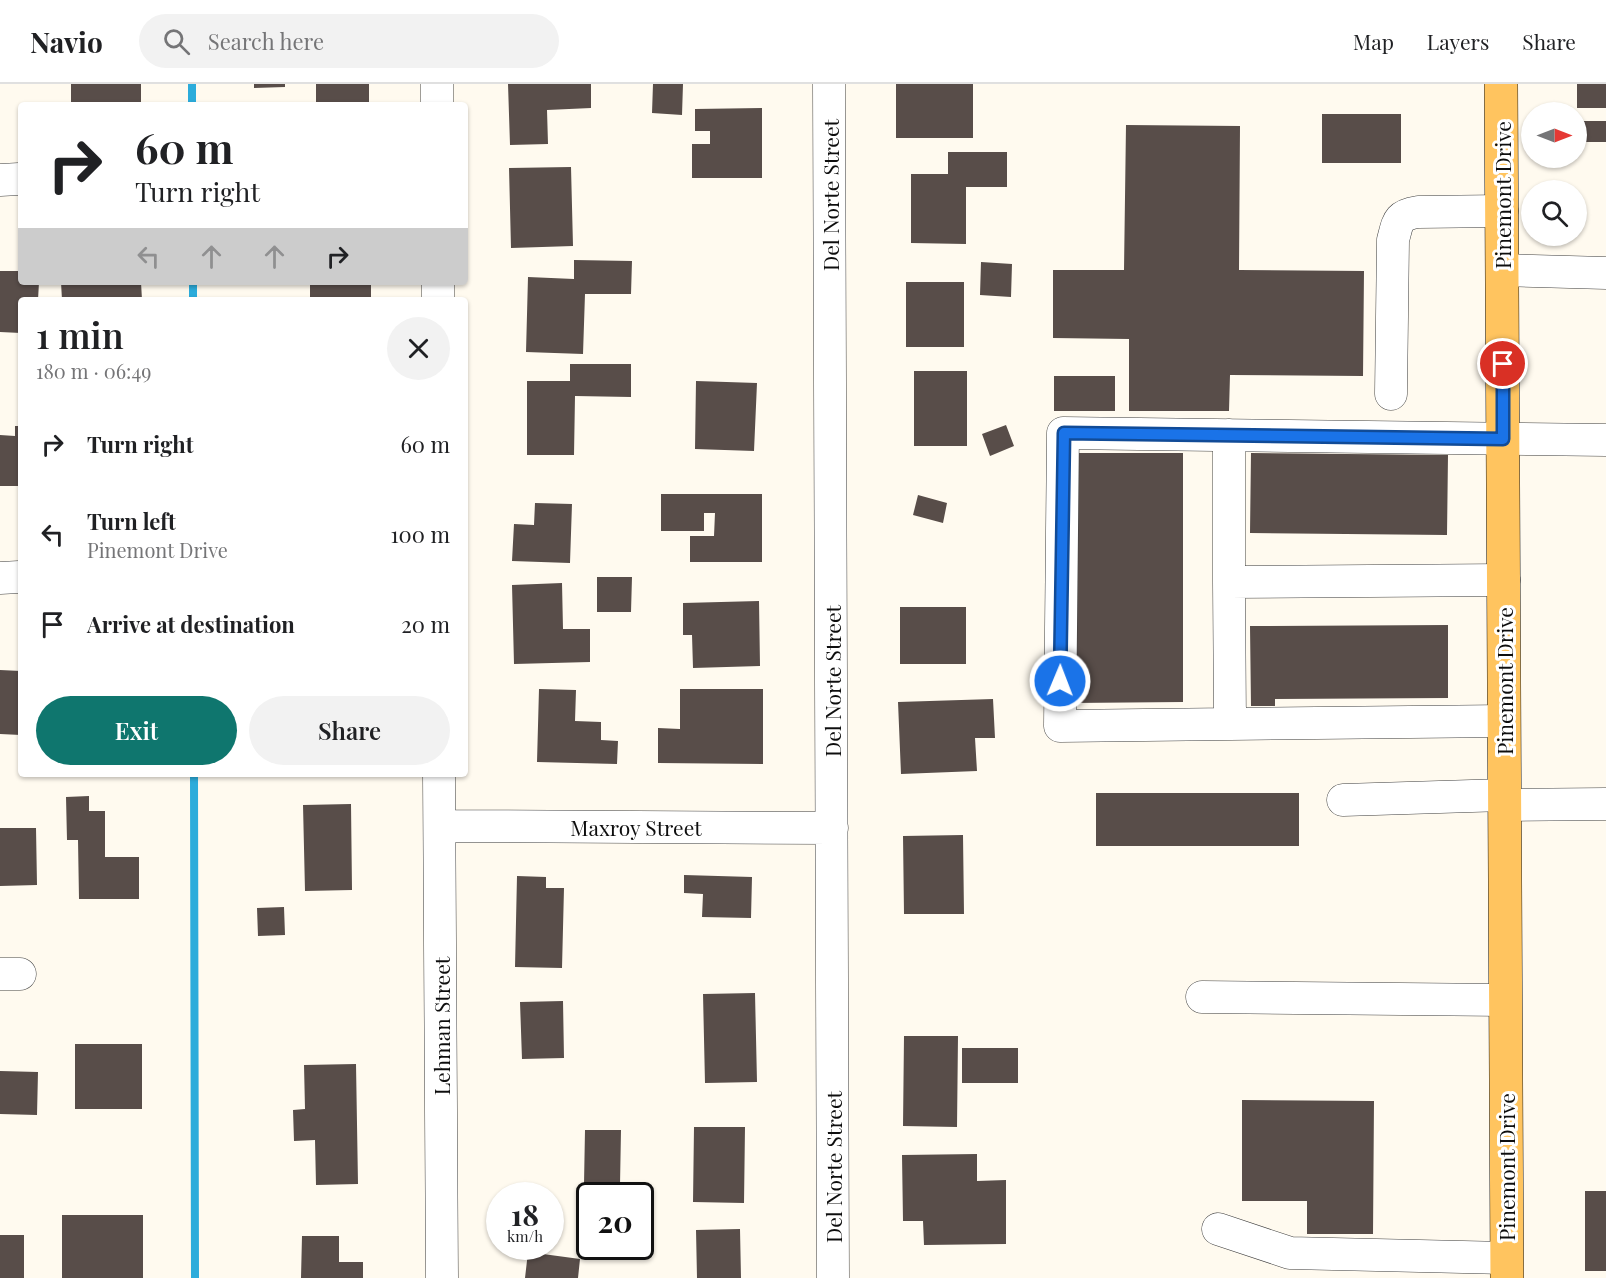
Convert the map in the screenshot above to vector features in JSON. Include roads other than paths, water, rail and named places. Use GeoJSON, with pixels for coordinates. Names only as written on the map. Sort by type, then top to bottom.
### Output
{"type":"FeatureCollection","features":[{"type":"Feature","properties":{"kind":"main road","name":"Pinemont Drive"},"geometry":{"type":"LineString","coordinates":[[1502,84],[1507,1268]]}},
{"type":"Feature","properties":{"kind":"street"},"geometry":{"type":"LineString","coordinates":[[437,84],[437,102]]}},
{"type":"Feature","properties":{"kind":"street","name":"Del Norte Street"},"geometry":{"type":"LineString","coordinates":[[830,84],[834,1278]]}},
{"type":"Feature","properties":{"kind":"street"},"geometry":{"type":"LineString","coordinates":[[1391,394],[1393,240],[1398,221],[1405,214],[1418,212],[1502,211]]}},
{"type":"Feature","properties":{"kind":"street"},"geometry":{"type":"LineString","coordinates":[[1502,270],[1606,273]]}},
{"type":"Feature","properties":{"kind":"street"},"geometry":{"type":"LineString","coordinates":[[1504,721],[1060,726],[1064,433],[1606,440]]}},
{"type":"Feature","properties":{"kind":"street"},"geometry":{"type":"LineString","coordinates":[[1229,435],[1230,724]]}},
{"type":"Feature","properties":{"kind":"street"},"geometry":{"type":"LineString","coordinates":[[1229,582],[1504,579]]}},
{"type":"Feature","properties":{"kind":"street","name":"Lehman Street"},"geometry":{"type":"LineString","coordinates":[[440,777],[442,1278]]}},
{"type":"Feature","properties":{"kind":"street"},"geometry":{"type":"LineString","coordinates":[[1343,800],[1504,800],[1606,804]]}},
{"type":"Feature","properties":{"kind":"street","name":"Maxroy Street"},"geometry":{"type":"LineString","coordinates":[[440,826],[832,828]]}},
{"type":"Feature","properties":{"kind":"street"},"geometry":{"type":"LineString","coordinates":[[1202,997],[1505,1000]]}},
{"type":"Feature","properties":{"kind":"street"},"geometry":{"type":"LineString","coordinates":[[1218,1230],[1290,1253],[1507,1268]]}},
{"type":"Feature","properties":{"kind":"waterway"},"geometry":{"type":"LineString","coordinates":[[192,84],[192,102]]}},
{"type":"Feature","properties":{"kind":"waterway"},"geometry":{"type":"LineString","coordinates":[[193,285],[193,297]]}},
{"type":"Feature","properties":{"kind":"waterway"},"geometry":{"type":"LineString","coordinates":[[194,777],[195,1278]]}}]}
